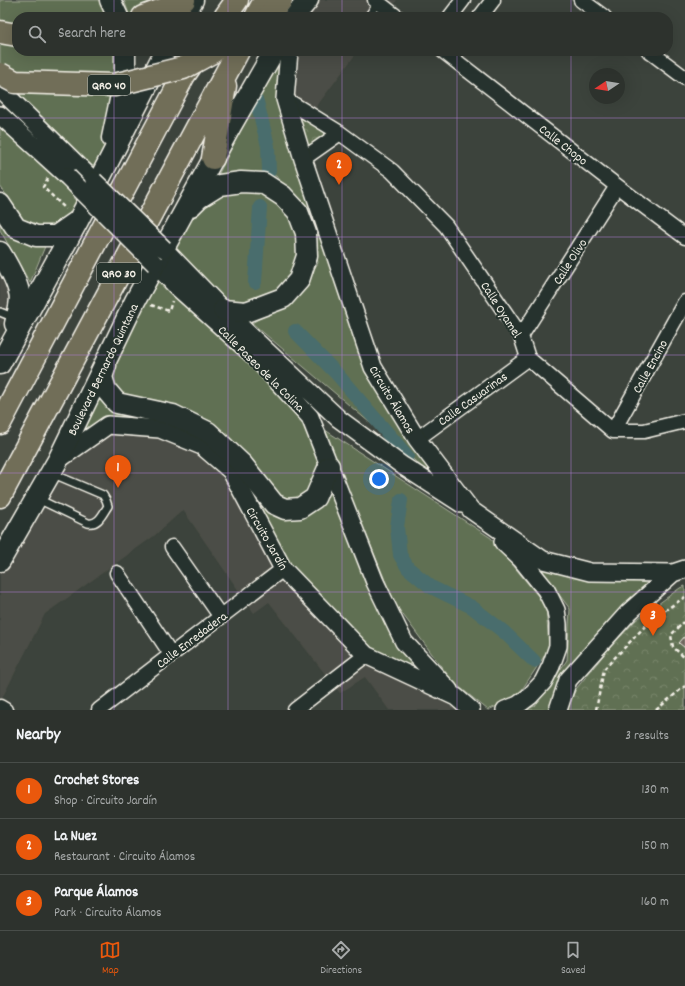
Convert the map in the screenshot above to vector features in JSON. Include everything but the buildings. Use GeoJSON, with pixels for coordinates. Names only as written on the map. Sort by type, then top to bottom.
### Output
{"type":"FeatureCollection","features":[{"type":"Feature","properties":{"kind":"main road"},"geometry":{"type":"LineString","coordinates":[[110,0],[116,12]]}},
{"type":"Feature","properties":{"kind":"main road"},"geometry":{"type":"LineString","coordinates":[[157,12],[176,5],[184,0]]}},
{"type":"Feature","properties":{"kind":"main road"},"geometry":{"type":"LineString","coordinates":[[186,12],[193,0]]}},
{"type":"Feature","properties":{"kind":"main road"},"geometry":{"type":"LineString","coordinates":[[229,12],[237,0]]}},
{"type":"Feature","properties":{"kind":"main road"},"geometry":{"type":"LineString","coordinates":[[259,12],[265,0]]}},
{"type":"Feature","properties":{"kind":"main road"},"geometry":{"type":"LineString","coordinates":[[272,12],[282,0]]}},
{"type":"Feature","properties":{"kind":"main road"},"geometry":{"type":"LineString","coordinates":[[298,12],[308,0]]}},
{"type":"Feature","properties":{"kind":"main road"},"geometry":{"type":"LineString","coordinates":[[0,32],[12,35]]}},
{"type":"Feature","properties":{"kind":"main road"},"geometry":{"type":"LineString","coordinates":[[105,166],[125,76],[125,56]]}},
{"type":"Feature","properties":{"kind":"main road"},"geometry":{"type":"LineString","coordinates":[[4,356],[78,221],[162,56]]}},
{"type":"Feature","properties":{"kind":"main road","name":"QRO 30"},"geometry":{"type":"LineString","coordinates":[[0,423],[184,75],[197,56]]}},
{"type":"Feature","properties":{"kind":"main road","name":"QRO 40"},"geometry":{"type":"LineString","coordinates":[[0,74],[15,82],[114,85],[183,68],[205,56]]}},
{"type":"Feature","properties":{"kind":"main road","name":"Boulevard Bernardo Quintana"},"geometry":{"type":"LineString","coordinates":[[0,561],[54,466],[135,301],[213,158],[271,56]]}},
{"type":"Feature","properties":{"kind":"main road"},"geometry":{"type":"LineString","coordinates":[[213,158],[233,60]]}},
{"type":"Feature","properties":{"kind":"main road","name":"QRO 30"},"geometry":{"type":"LineString","coordinates":[[0,496],[233,60]]}},
{"type":"Feature","properties":{"kind":"main road"},"geometry":{"type":"LineString","coordinates":[[183,215],[199,198],[220,185],[241,182],[263,183],[283,196],[298,212],[306,233],[307,256],[299,280],[283,298],[246,312],[223,310]]}},
{"type":"Feature","properties":{"kind":"main road"},"geometry":{"type":"LineString","coordinates":[[0,204],[16,228],[36,236],[56,236],[78,221]]}},
{"type":"Feature","properties":{"kind":"main road"},"geometry":{"type":"LineString","coordinates":[[0,252],[20,293],[19,306],[8,315],[4,356]]}},
{"type":"Feature","properties":{"kind":"main road"},"geometry":{"type":"LineString","coordinates":[[107,359],[102,378],[106,390],[117,403],[173,415],[208,432],[242,464],[274,504],[285,509],[300,508],[315,498],[329,466]]}},
{"type":"Feature","properties":{"kind":"street"},"geometry":{"type":"LineString","coordinates":[[454,12],[463,0]]}},
{"type":"Feature","properties":{"kind":"street"},"geometry":{"type":"LineString","coordinates":[[484,12],[493,0]]}},
{"type":"Feature","properties":{"kind":"street"},"geometry":{"type":"LineString","coordinates":[[582,0],[598,12]]}},
{"type":"Feature","properties":{"kind":"street"},"geometry":{"type":"LineString","coordinates":[[376,1],[391,12]]}},
{"type":"Feature","properties":{"kind":"street","name":"Circuito Álamos"},"geometry":{"type":"LineString","coordinates":[[289,56],[285,99],[373,367],[417,439],[472,510],[543,560],[590,572],[679,571]]}},
{"type":"Feature","properties":{"kind":"street","name":"Calle Chopo"},"geometry":{"type":"LineString","coordinates":[[453,56],[617,186],[685,237]]}},
{"type":"Feature","properties":{"kind":"street"},"geometry":{"type":"LineString","coordinates":[[656,56],[685,78]]}},
{"type":"Feature","properties":{"kind":"street","name":"Calle Paseo de la Colina"},"geometry":{"type":"LineString","coordinates":[[0,89],[67,169],[177,287],[254,356],[310,417],[375,582],[404,642],[456,697]]}},
{"type":"Feature","properties":{"kind":"street","name":"Calle Oyamel"},"geometry":{"type":"LineString","coordinates":[[285,99],[340,133],[392,171],[446,226],[521,336],[528,358]]}},
{"type":"Feature","properties":{"kind":"street","name":"Calle Paseo de la Colina"},"geometry":{"type":"LineString","coordinates":[[0,114],[169,253],[223,310],[339,419],[403,466],[472,510]]}},
{"type":"Feature","properties":{"kind":"street"},"geometry":{"type":"LineString","coordinates":[[304,159],[340,133]]}},
{"type":"Feature","properties":{"kind":"street","name":"Calle Olivo"},"geometry":{"type":"LineString","coordinates":[[521,336],[617,186]]}},
{"type":"Feature","properties":{"kind":"street","name":"Calle Encino"},"geometry":{"type":"LineString","coordinates":[[613,431],[685,302]]}},
{"type":"Feature","properties":{"kind":"street"},"geometry":{"type":"LineString","coordinates":[[528,358],[613,431],[644,431],[685,421]]}},
{"type":"Feature","properties":{"kind":"street","name":"Calle Casuarinas"},"geometry":{"type":"LineString","coordinates":[[417,439],[528,358]]}},
{"type":"Feature","properties":{"kind":"street","name":"Circuito Jardín"},"geometry":{"type":"LineString","coordinates":[[54,466],[108,425],[160,429],[202,446],[231,471],[283,569],[366,655],[456,697],[471,710]]}},
{"type":"Feature","properties":{"kind":"street"},"geometry":{"type":"LineString","coordinates":[[472,510],[521,559],[546,590],[556,610],[558,624],[558,646],[551,666],[543,682],[530,696],[518,705],[505,710]]}},
{"type":"Feature","properties":{"kind":"street"},"geometry":{"type":"LineString","coordinates":[[172,547],[220,616]]}},
{"type":"Feature","properties":{"kind":"street","name":"Calle Enredadera"},"geometry":{"type":"LineString","coordinates":[[99,710],[283,569]]}},
{"type":"Feature","properties":{"kind":"street"},"geometry":{"type":"LineString","coordinates":[[558,710],[568,680],[629,612],[679,571]]}},
{"type":"Feature","properties":{"kind":"street"},"geometry":{"type":"LineString","coordinates":[[117,573],[171,654]]}},
{"type":"Feature","properties":{"kind":"street"},"geometry":{"type":"LineString","coordinates":[[296,710],[366,655]]}},
{"type":"Feature","properties":{"kind":"street"},"geometry":{"type":"LineString","coordinates":[[0,707],[5,710]]}},
{"type":"Feature","properties":{"kind":"lane"},"geometry":{"type":"LineString","coordinates":[[370,12],[376,1]]}},
{"type":"Feature","properties":{"kind":"lane"},"geometry":{"type":"LineString","coordinates":[[36,498],[93,524],[98,521],[108,506],[103,495],[54,466]]}},
{"type":"Feature","properties":{"kind":"path"},"geometry":{"type":"LineString","coordinates":[[67,169],[43,187],[78,221]]}},
{"type":"Feature","properties":{"kind":"path"},"geometry":{"type":"LineString","coordinates":[[135,301],[169,311],[177,287]]}},
{"type":"Feature","properties":{"kind":"path"},"geometry":{"type":"LineString","coordinates":[[596,710],[604,669],[652,619],[685,597]]}},
{"type":"Feature","properties":{"kind":"path"},"geometry":{"type":"LineString","coordinates":[[685,621],[671,635],[673,647],[685,658]]}},
{"type":"Feature","properties":{"kind":"path"},"geometry":{"type":"LineString","coordinates":[[656,710],[685,686]]}},
{"type":"Feature","properties":{"kind":"shaded area"},"geometry":{"type":"Polygon","coordinates":[[[308,0],[397,0],[388,12],[298,12],[308,0]]]}},
{"type":"Feature","properties":{"kind":"shaded area"},"geometry":{"type":"Polygon","coordinates":[[[289,56],[354,56],[310,115],[285,99],[289,56]]]}},
{"type":"Feature","properties":{"kind":"shaded area"},"geometry":{"type":"Polygon","coordinates":[[[0,276],[10,298],[9,308],[0,327],[0,276]]]}},
{"type":"Feature","properties":{"kind":"shaded area"},"geometry":{"type":"Polygon","coordinates":[[[108,425],[202,446],[471,710],[389,710],[365,677],[340,693],[269,602],[254,613],[183,510],[154,536],[45,614],[0,702],[0,561],[58,460],[108,425]]]}},
{"type":"Feature","properties":{"kind":"green space"},"geometry":{"type":"Polygon","coordinates":[[[0,0],[110,0],[116,12],[12,12],[12,56],[125,56],[125,76],[96,183],[0,89],[0,0]]]}},
{"type":"Feature","properties":{"kind":"green space"},"geometry":{"type":"Polygon","coordinates":[[[124,0],[186,0],[180,12],[128,12],[124,0]]]}},
{"type":"Feature","properties":{"kind":"green space"},"geometry":{"type":"Polygon","coordinates":[[[278,56],[282,56],[373,380],[441,483],[252,323],[294,298],[318,263],[312,226],[276,176],[217,177],[278,56]]]}},
{"type":"Feature","properties":{"kind":"green space"},"geometry":{"type":"Polygon","coordinates":[[[285,99],[340,133],[303,159],[285,99]]]}},
{"type":"Feature","properties":{"kind":"green space"},"geometry":{"type":"Polygon","coordinates":[[[0,128],[61,182],[77,201],[71,215],[51,229],[31,231],[0,186],[0,128]]]}},
{"type":"Feature","properties":{"kind":"green space"},"geometry":{"type":"Polygon","coordinates":[[[263,183],[306,233],[283,298],[223,310],[164,247],[199,198],[263,183]]]}},
{"type":"Feature","properties":{"kind":"green space"},"geometry":{"type":"Polygon","coordinates":[[[0,212],[46,244],[30,283],[0,230],[0,212]]]}},
{"type":"Feature","properties":{"kind":"green space"},"geometry":{"type":"Polygon","coordinates":[[[155,264],[310,417],[404,642],[456,697],[366,655],[283,569],[231,471],[202,446],[108,425],[58,460],[155,264]]]}},
{"type":"Feature","properties":{"kind":"green space"},"geometry":{"type":"Polygon","coordinates":[[[322,428],[491,538],[546,606],[549,649],[517,697],[488,710],[452,681],[395,604],[322,428]]]}},
{"type":"Feature","properties":{"kind":"green space"},"geometry":{"type":"Polygon","coordinates":[[[533,560],[650,584],[552,710],[524,710],[535,706],[567,660],[570,609],[533,560]]]}},
{"type":"Feature","properties":{"kind":"green space"},"geometry":{"type":"Polygon","coordinates":[[[685,586],[685,710],[566,710],[576,689],[606,652],[636,620],[680,588],[685,586]]]}},
{"type":"Feature","properties":{"kind":"waterway"},"geometry":{"type":"LineString","coordinates":[[257,102],[268,146],[269,171]]}},
{"type":"Feature","properties":{"kind":"waterway"},"geometry":{"type":"LineString","coordinates":[[255,282],[260,207]]}},
{"type":"Feature","properties":{"kind":"waterway"},"geometry":{"type":"LineString","coordinates":[[295,331],[337,374],[407,456]]}},
{"type":"Feature","properties":{"kind":"waterway"},"geometry":{"type":"LineString","coordinates":[[401,500],[397,527],[400,555],[408,568],[431,587],[472,607],[504,632],[534,661]]}},
{"type":"Feature","properties":{"kind":"place","name":"La Nuez"},"geometry":{"type":"Point","coordinates":[339,185]}},
{"type":"Feature","properties":{"kind":"place","name":"Crochet Stores"},"geometry":{"type":"Point","coordinates":[118,488]}},
{"type":"Feature","properties":{"kind":"place","name":"Parque Álamos"},"geometry":{"type":"Point","coordinates":[653,636]}}]}
